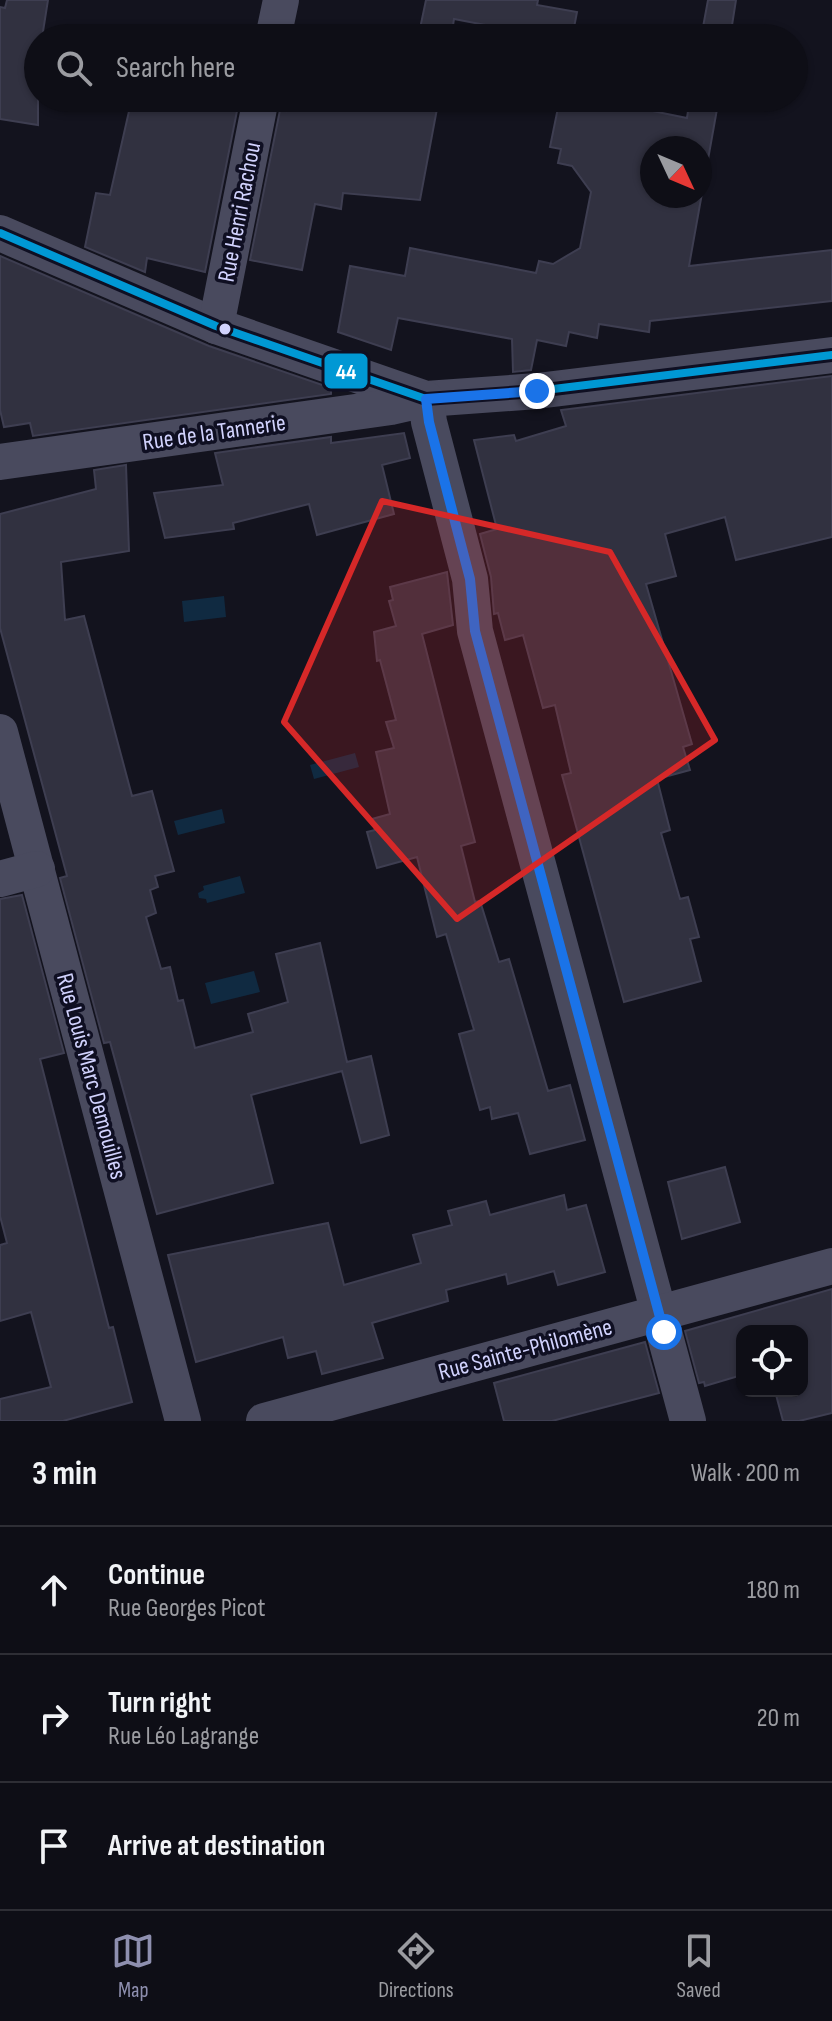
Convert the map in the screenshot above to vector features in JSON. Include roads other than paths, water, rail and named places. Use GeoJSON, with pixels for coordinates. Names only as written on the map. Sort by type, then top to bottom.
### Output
{"type":"FeatureCollection","features":[{"type":"Feature","properties":{"kind":"street"},"geometry":{"type":"LineString","coordinates":[[276,24],[281,0]]}},
{"type":"Feature","properties":{"kind":"street","name":"Rue Henri Rachou"},"geometry":{"type":"LineString","coordinates":[[216,326],[258,112]]}},
{"type":"Feature","properties":{"kind":"street"},"geometry":{"type":"LineString","coordinates":[[0,233],[216,326],[426,399],[429,422],[470,579],[475,631],[688,1421]]}},
{"type":"Feature","properties":{"kind":"street","name":"Rue de la Tannerie"},"geometry":{"type":"LineString","coordinates":[[0,462],[391,407],[426,399],[537,391],[832,355]]}},
{"type":"Feature","properties":{"kind":"street","name":"Rue Louis Marc Demouilles"},"geometry":{"type":"LineString","coordinates":[[0,732],[183,1421]]}},
{"type":"Feature","properties":{"kind":"street"},"geometry":{"type":"LineString","coordinates":[[0,879],[37,869]]}},
{"type":"Feature","properties":{"kind":"street","name":"Rue Sainte-Philomène"},"geometry":{"type":"LineString","coordinates":[[264,1421],[832,1266]]}},
{"type":"Feature","properties":{"kind":"water"},"geometry":{"type":"Polygon","coordinates":[[[224,596],[226,617],[184,622],[182,601],[224,596]]]}},
{"type":"Feature","properties":{"kind":"water"},"geometry":{"type":"Polygon","coordinates":[[[355,753],[359,767],[314,779],[310,765],[355,753]]]}},
{"type":"Feature","properties":{"kind":"water"},"geometry":{"type":"Polygon","coordinates":[[[222,809],[225,823],[178,835],[174,821],[222,809]]]}},
{"type":"Feature","properties":{"kind":"water"},"geometry":{"type":"Polygon","coordinates":[[[240,876],[245,893],[207,903],[206,899],[199,898],[198,893],[204,890],[203,886],[240,876]]]}},
{"type":"Feature","properties":{"kind":"water"},"geometry":{"type":"Polygon","coordinates":[[[254,971],[260,992],[211,1004],[205,983],[254,971]]]}}]}
